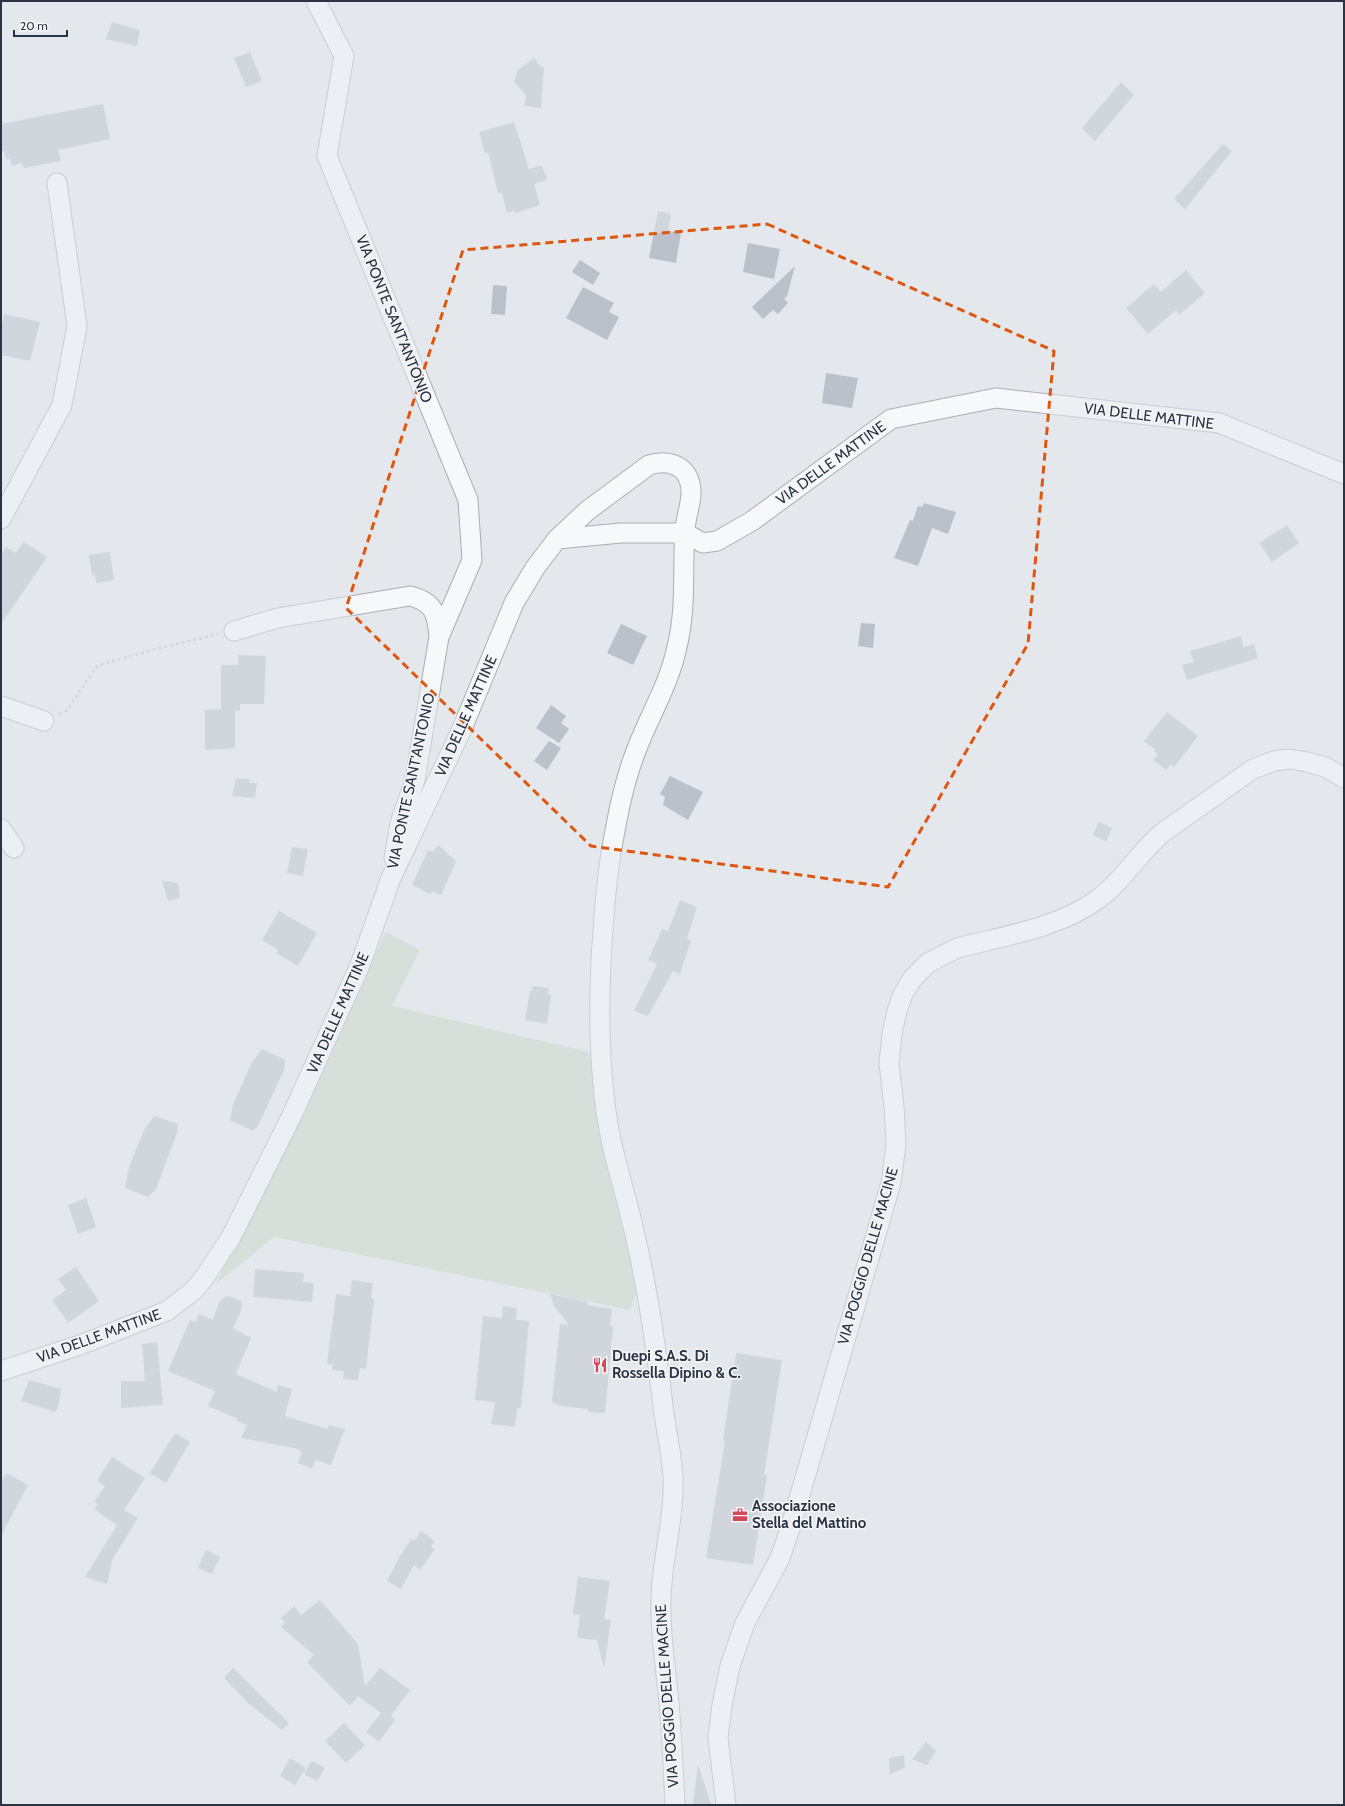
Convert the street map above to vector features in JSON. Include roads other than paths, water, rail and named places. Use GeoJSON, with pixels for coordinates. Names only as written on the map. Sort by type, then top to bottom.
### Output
{"type":"FeatureCollection","features":[{"type":"Feature","properties":{"kind":"street","name":"VIA PONTE SANT'ANTONIO"},"geometry":{"type":"LineString","coordinates":[[316,1],[344,56],[327,156],[468,500],[472,560],[439,637],[415,780],[400,823],[391,878]]}},
{"type":"Feature","properties":{"kind":"street"},"geometry":{"type":"LineString","coordinates":[[1,519],[62,405],[77,326],[72,281],[57,184]]}},
{"type":"Feature","properties":{"kind":"street","name":"VIA DELLE MATTINE"},"geometry":{"type":"LineString","coordinates":[[557,539],[621,533],[685,530],[703,543],[717,541],[752,521],[891,419],[996,398],[1219,423],[1344,474]]}},
{"type":"Feature","properties":{"kind":"street","name":"VIA DELLE MATTINE"},"geometry":{"type":"LineString","coordinates":[[1,1371],[80,1345],[167,1311],[193,1291],[200,1283],[231,1237],[292,1115],[360,965],[391,878],[461,731],[514,602],[535,568],[557,539],[600,502],[649,465],[658,462],[668,462],[677,466],[684,472],[689,480],[691,490],[685,530]]}},
{"type":"Feature","properties":{"kind":"street","name":"VIA POGGIO DELLE MACINE"},"geometry":{"type":"LineString","coordinates":[[675,1805],[668,1693],[662,1647],[661,1598],[673,1509],[673,1476],[658,1352],[636,1236],[611,1138],[600,1045],[600,980],[603,918],[610,857],[625,784],[636,750],[664,690],[682,627],[685,530]]}},
{"type":"Feature","properties":{"kind":"street","name":"VIA PONTE SANT'ANTONIO"},"geometry":{"type":"LineString","coordinates":[[234,631],[278,618],[410,596],[420,599],[431,606],[437,619],[439,637]]}},
{"type":"Feature","properties":{"kind":"street"},"geometry":{"type":"LineString","coordinates":[[1,706],[44,721]]}},
{"type":"Feature","properties":{"kind":"street","name":"VIA POGGIO DELLE MACINE"},"geometry":{"type":"LineString","coordinates":[[726,1805],[718,1738],[722,1705],[730,1666],[745,1623],[780,1558],[790,1529],[891,1183],[896,1145],[894,1106],[889,1064],[892,1034],[903,994],[912,978],[928,964],[957,948],[1059,921],[1099,899],[1162,833],[1253,769],[1274,761],[1290,759],[1325,767],[1344,778]]}},
{"type":"Feature","properties":{"kind":"street"},"geometry":{"type":"LineString","coordinates":[[1,828],[14,848]]}},
{"type":"Feature","properties":{"kind":"place","name":"Duepi S.A.S. Di Rossella Dipino & C."},"geometry":{"type":"Point","coordinates":[600,1365]}},
{"type":"Feature","properties":{"kind":"place","name":"Associazione Stella del Mattino"},"geometry":{"type":"Point","coordinates":[740,1515]}}]}
